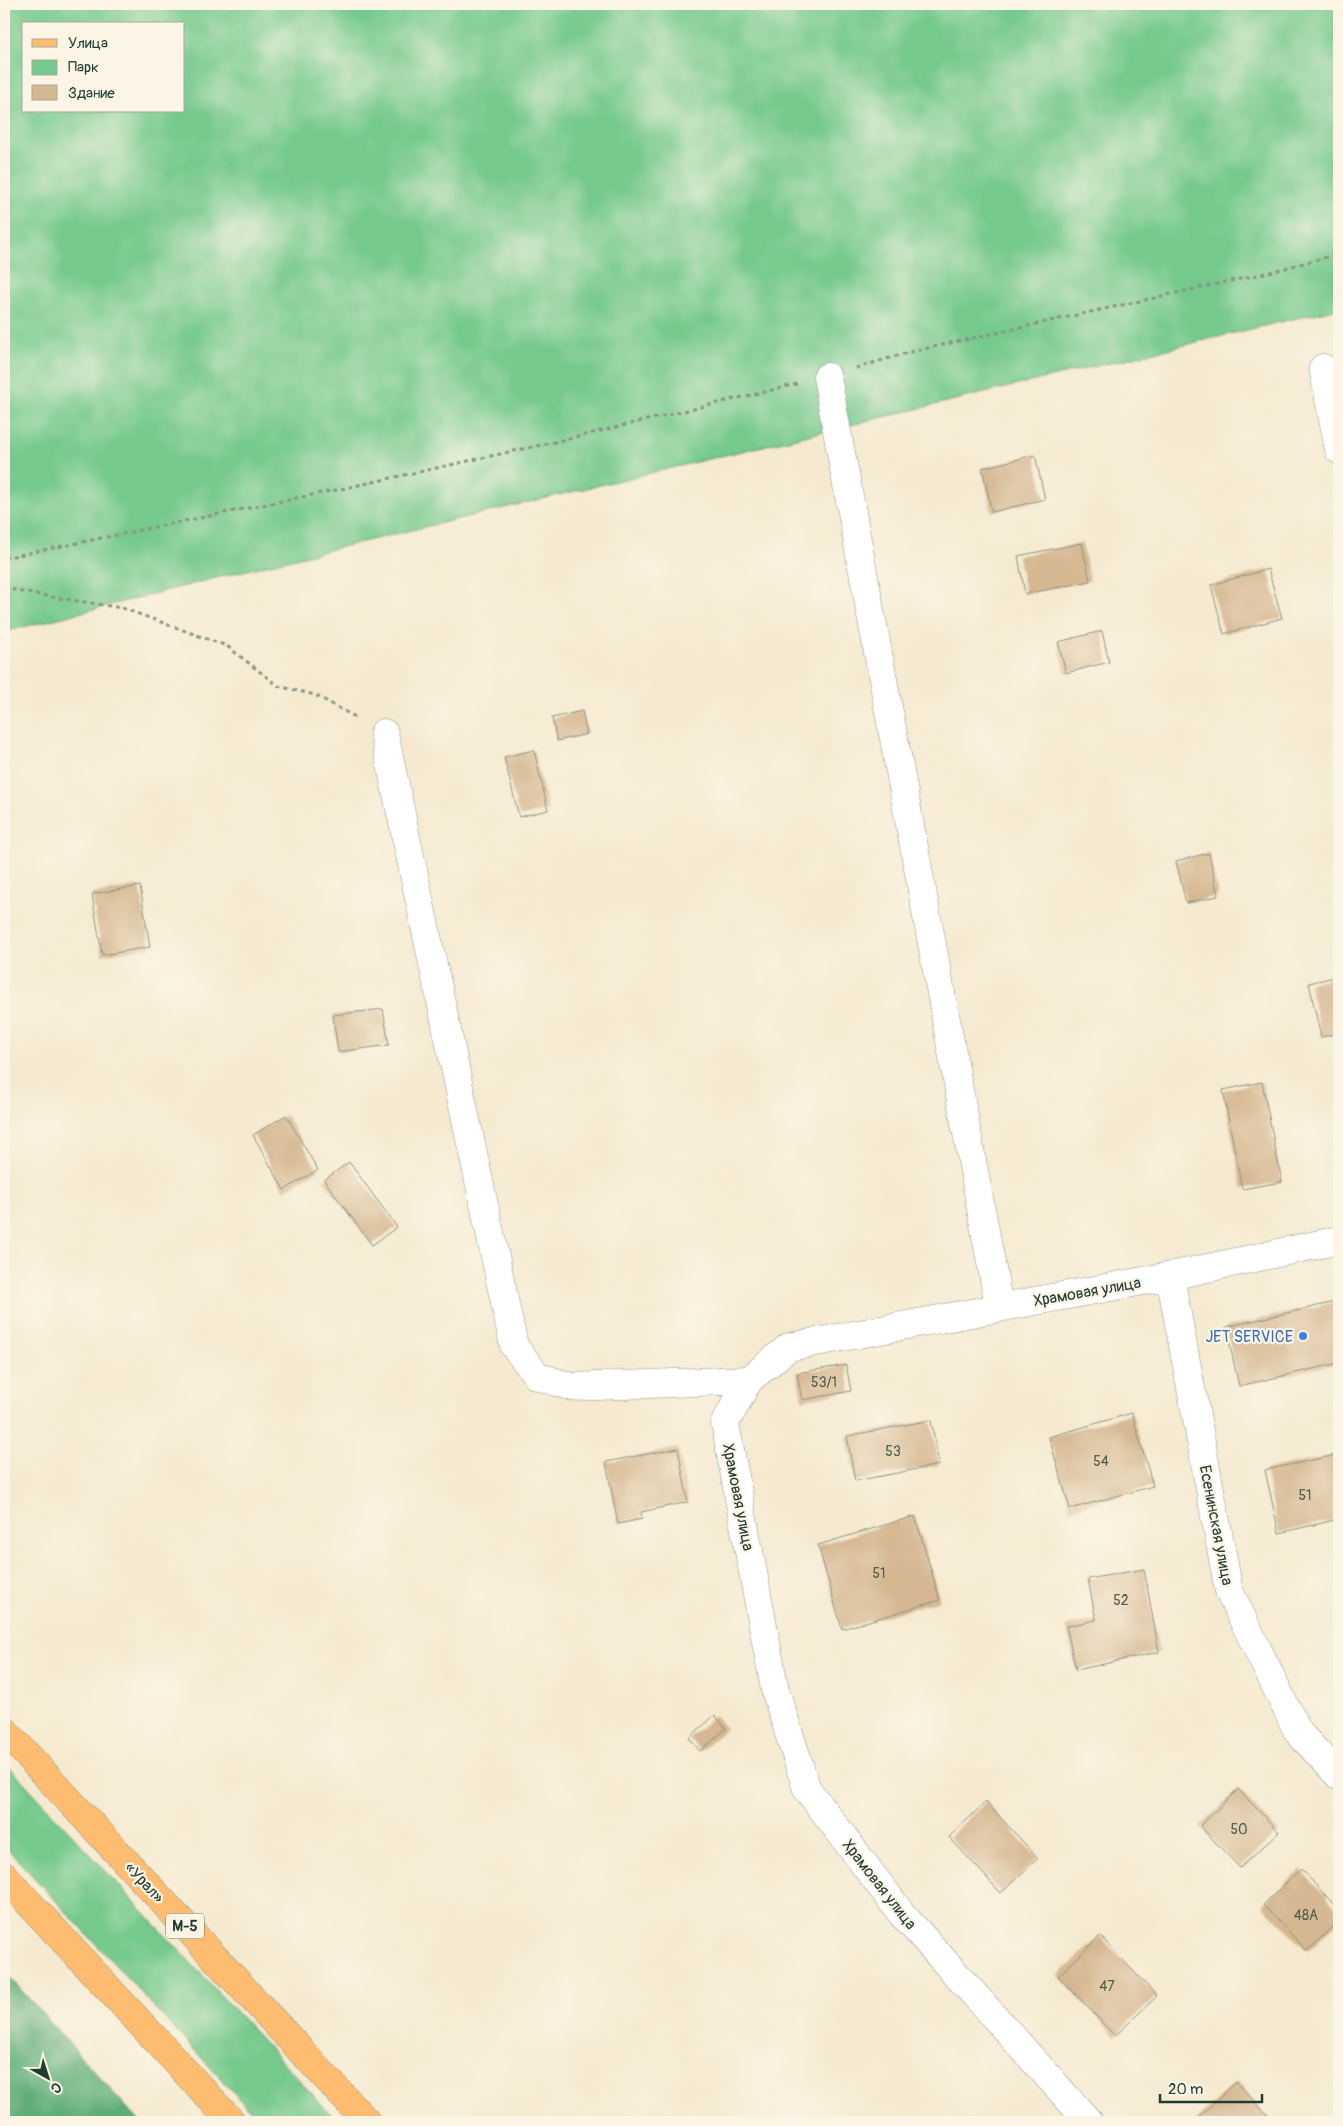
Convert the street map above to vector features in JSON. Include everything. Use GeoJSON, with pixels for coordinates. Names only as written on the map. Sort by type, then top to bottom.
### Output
{"type":"FeatureCollection","features":[{"type":"Feature","properties":{"kind":"main road","name":"«Урал»"},"geometry":{"type":"LineString","coordinates":[[4,1730],[367,2122]]}},
{"type":"Feature","properties":{"kind":"main road"},"geometry":{"type":"LineString","coordinates":[[4,1876],[232,2122]]}},
{"type":"Feature","properties":{"kind":"street"},"geometry":{"type":"LineString","coordinates":[[1323,368],[1339,450]]}},
{"type":"Feature","properties":{"kind":"street"},"geometry":{"type":"LineString","coordinates":[[827,377],[999,1306]]}},
{"type":"Feature","properties":{"kind":"street"},"geometry":{"type":"LineString","coordinates":[[384,733],[514,1346],[537,1376],[572,1387],[749,1380]]}},
{"type":"Feature","properties":{"kind":"street","name":"Храмовая улица"},"geometry":{"type":"LineString","coordinates":[[1089,2122],[902,1913],[807,1789],[775,1690],[726,1423],[749,1380],[789,1347],[999,1306],[1170,1276],[1339,1240]]}},
{"type":"Feature","properties":{"kind":"street","name":"Есенинская улица"},"geometry":{"type":"LineString","coordinates":[[1170,1276],[1229,1591],[1298,1732],[1339,1776]]}},
{"type":"Feature","properties":{"kind":"path"},"geometry":{"type":"LineString","coordinates":[[4,558],[350,487],[559,441],[827,377],[910,352],[1262,274],[1339,254]]}},
{"type":"Feature","properties":{"kind":"path"},"geometry":{"type":"LineString","coordinates":[[4,587],[22,592],[122,608],[227,646],[278,686],[315,695],[384,733]]}},
{"type":"Feature","properties":{"kind":"green space"},"geometry":{"type":"Polygon","coordinates":[[[4,4],[1339,4],[1339,308],[279,562],[4,632],[4,4]]]}},
{"type":"Feature","properties":{"kind":"green space"},"geometry":{"type":"Polygon","coordinates":[[[4,1761],[338,2122],[261,2122],[4,1845],[4,1761]]]}},
{"type":"Feature","properties":{"kind":"green space"},"geometry":{"type":"Polygon","coordinates":[[[4,1971],[140,2122],[4,2122],[4,1971]]]}},
{"type":"Feature","properties":{"kind":"building"},"geometry":{"type":"Polygon","coordinates":[[[1035,455],[1045,499],[992,512],[982,468],[1035,455]]]}},
{"type":"Feature","properties":{"kind":"building"},"geometry":{"type":"Polygon","coordinates":[[[1082,543],[1090,581],[1025,594],[1018,556],[1082,543]]]}},
{"type":"Feature","properties":{"kind":"building"},"geometry":{"type":"Polygon","coordinates":[[[1268,569],[1282,618],[1224,634],[1211,585],[1268,569]]]}},
{"type":"Feature","properties":{"kind":"building"},"geometry":{"type":"Polygon","coordinates":[[[1102,631],[1109,662],[1066,673],[1058,642],[1102,631]]]}},
{"type":"Feature","properties":{"kind":"building"},"geometry":{"type":"Polygon","coordinates":[[[582,711],[587,734],[557,741],[552,718],[582,711]]]}},
{"type":"Feature","properties":{"kind":"building"},"geometry":{"type":"Polygon","coordinates":[[[534,750],[548,810],[519,817],[504,757],[534,750]]]}},
{"type":"Feature","properties":{"kind":"building"},"geometry":{"type":"Polygon","coordinates":[[[1209,853],[1218,896],[1186,903],[1176,861],[1209,853]]]}},
{"type":"Feature","properties":{"kind":"building"},"geometry":{"type":"Polygon","coordinates":[[[140,886],[150,947],[102,955],[92,894],[140,886]]]}},
{"type":"Feature","properties":{"kind":"building"},"geometry":{"type":"Polygon","coordinates":[[[1339,976],[1339,1033],[1321,1037],[1309,983],[1339,976]]]}},
{"type":"Feature","properties":{"kind":"building"},"geometry":{"type":"Polygon","coordinates":[[[383,1009],[389,1045],[338,1052],[333,1015],[383,1009]]]}},
{"type":"Feature","properties":{"kind":"building"},"geometry":{"type":"Polygon","coordinates":[[[1262,1082],[1282,1182],[1242,1189],[1223,1090],[1262,1082]]]}},
{"type":"Feature","properties":{"kind":"building"},"geometry":{"type":"Polygon","coordinates":[[[286,1115],[318,1170],[284,1190],[253,1135],[286,1115]]]}},
{"type":"Feature","properties":{"kind":"building"},"geometry":{"type":"Polygon","coordinates":[[[349,1162],[397,1227],[372,1245],[324,1180],[349,1162]]]}},
{"type":"Feature","properties":{"kind":"building"},"geometry":{"type":"Polygon","coordinates":[[[1339,1301],[1339,1363],[1239,1386],[1226,1327],[1339,1301]]]}},
{"type":"Feature","properties":{"kind":"building"},"geometry":{"type":"Polygon","coordinates":[[[846,1365],[851,1391],[802,1400],[797,1373],[846,1365]]]}},
{"type":"Feature","properties":{"kind":"building"},"geometry":{"type":"Polygon","coordinates":[[[1132,1413],[1153,1486],[1070,1509],[1049,1437],[1132,1413]]]}},
{"type":"Feature","properties":{"kind":"building"},"geometry":{"type":"Polygon","coordinates":[[[931,1420],[939,1465],[855,1481],[847,1436],[931,1420]]]}},
{"type":"Feature","properties":{"kind":"building"},"geometry":{"type":"Polygon","coordinates":[[[678,1448],[688,1502],[641,1512],[642,1519],[618,1524],[606,1462],[678,1448]]]}},
{"type":"Feature","properties":{"kind":"building"},"geometry":{"type":"Polygon","coordinates":[[[1336,1455],[1339,1471],[1339,1519],[1279,1533],[1265,1470],[1336,1455]]]}},
{"type":"Feature","properties":{"kind":"building"},"geometry":{"type":"Polygon","coordinates":[[[915,1516],[940,1600],[842,1629],[818,1545],[915,1516]]]}},
{"type":"Feature","properties":{"kind":"building"},"geometry":{"type":"Polygon","coordinates":[[[1144,1569],[1159,1652],[1076,1670],[1066,1626],[1096,1620],[1088,1579],[1144,1569]]]}},
{"type":"Feature","properties":{"kind":"building"},"geometry":{"type":"Polygon","coordinates":[[[715,1715],[726,1729],[700,1751],[689,1738],[715,1715]]]}},
{"type":"Feature","properties":{"kind":"building"},"geometry":{"type":"Polygon","coordinates":[[[1238,1789],[1279,1832],[1240,1868],[1200,1826],[1238,1789]]]}},
{"type":"Feature","properties":{"kind":"building"},"geometry":{"type":"Polygon","coordinates":[[[986,1802],[1038,1858],[1001,1893],[949,1837],[986,1802]]]}},
{"type":"Feature","properties":{"kind":"building"},"geometry":{"type":"Polygon","coordinates":[[[1301,1869],[1339,1910],[1339,1921],[1307,1951],[1263,1905],[1301,1869]]]}},
{"type":"Feature","properties":{"kind":"building"},"geometry":{"type":"Polygon","coordinates":[[[1100,1936],[1157,1996],[1115,2036],[1058,1976],[1100,1936]]]}},
{"type":"Feature","properties":{"kind":"building"},"geometry":{"type":"Polygon","coordinates":[[[1236,2082],[1274,2122],[1195,2121],[1236,2082]]]}},
{"type":"Feature","properties":{"kind":"place","name":"JET SERVICE"},"geometry":{"type":"Point","coordinates":[1303,1336]}}]}
